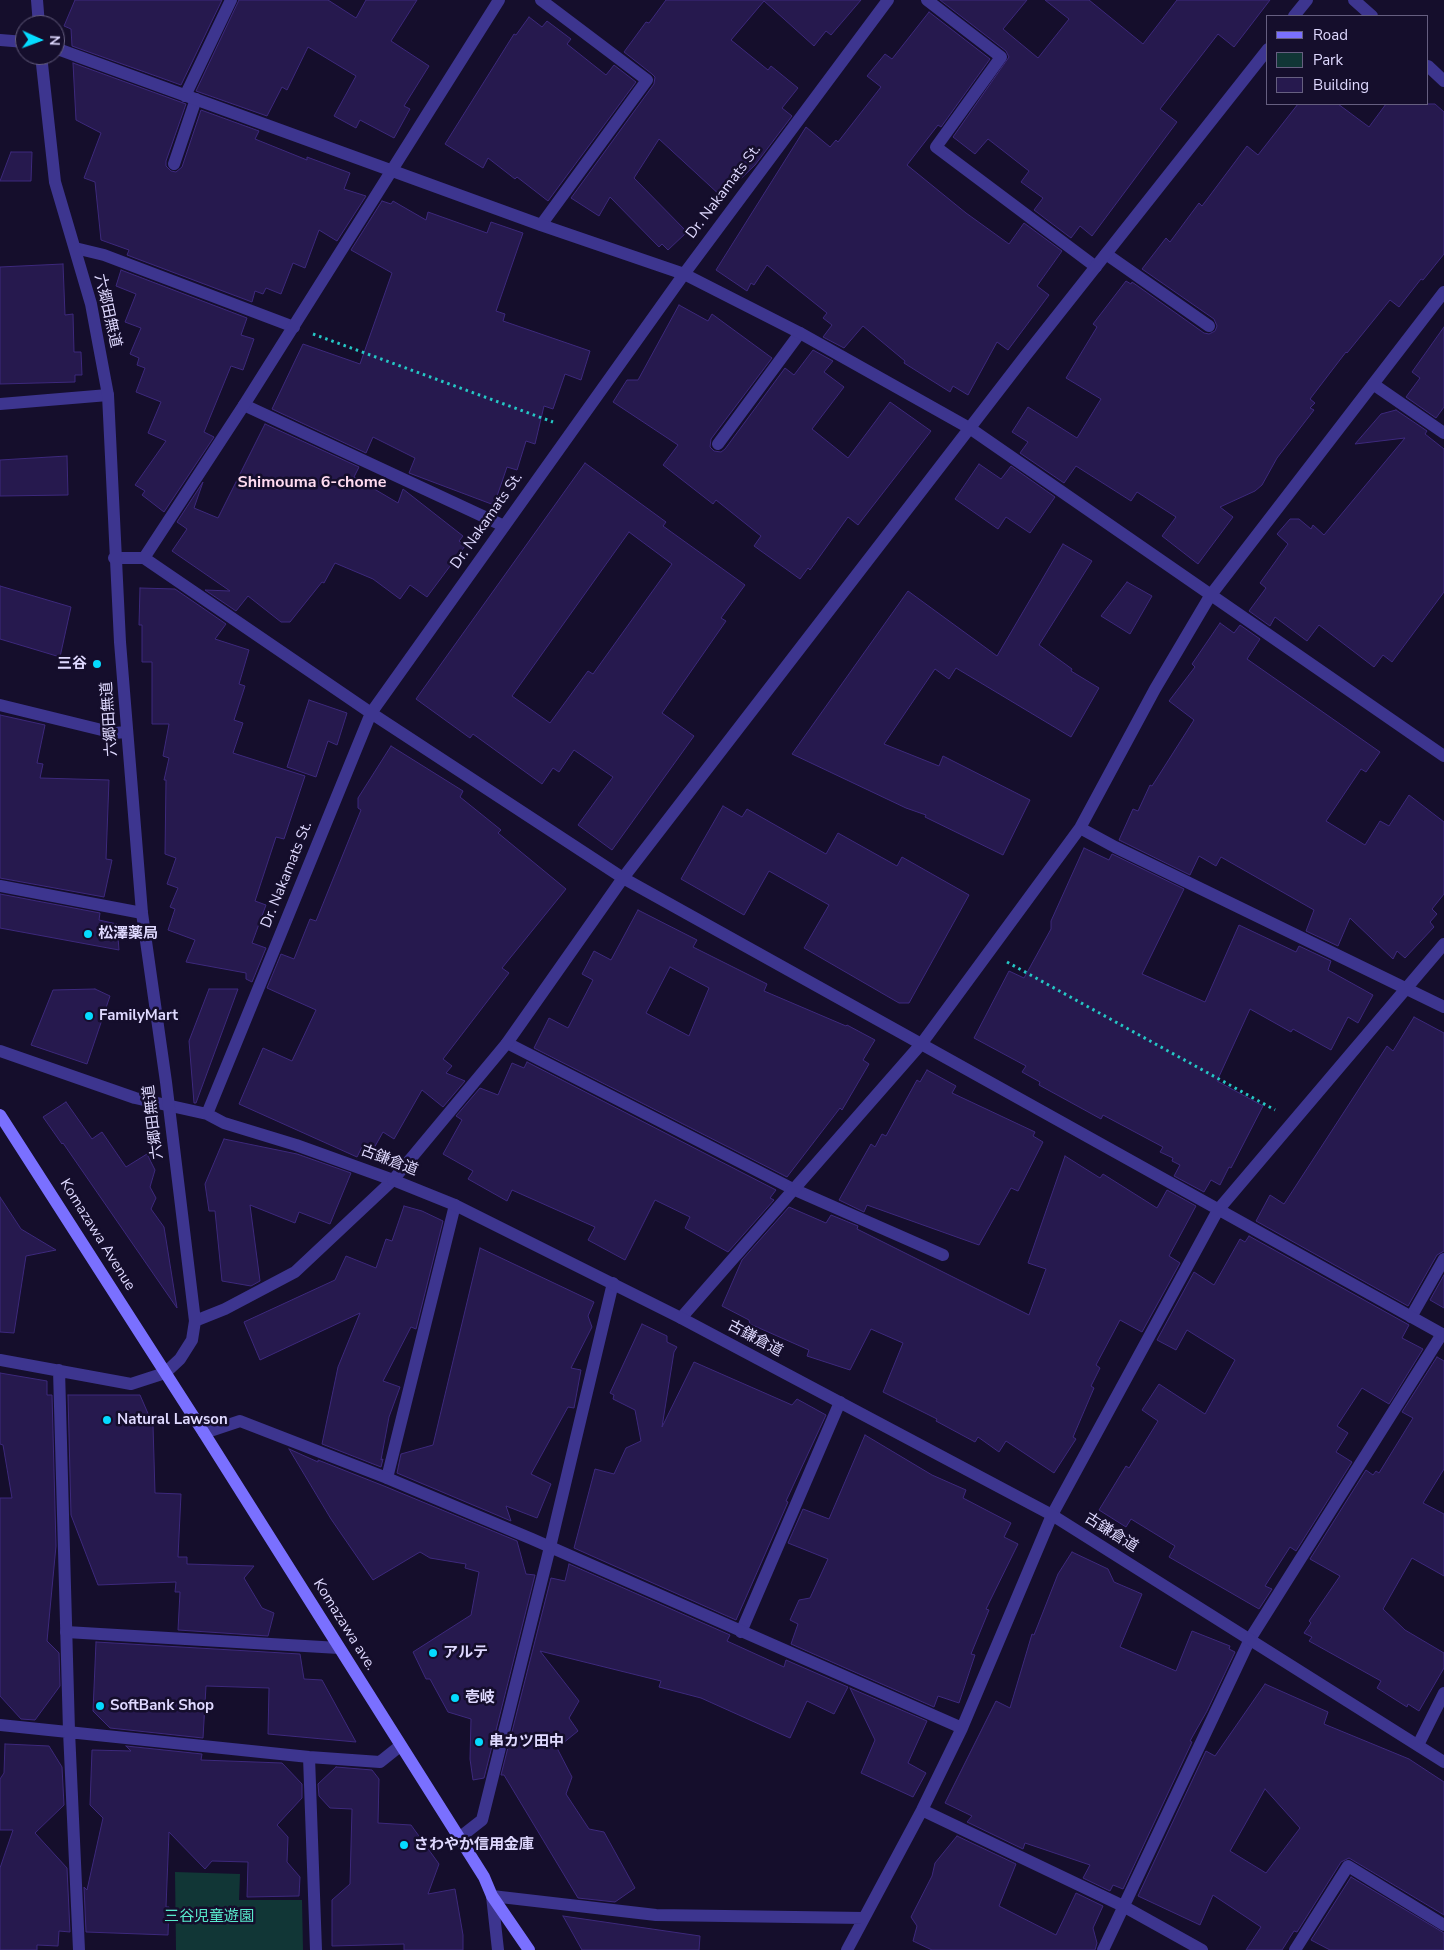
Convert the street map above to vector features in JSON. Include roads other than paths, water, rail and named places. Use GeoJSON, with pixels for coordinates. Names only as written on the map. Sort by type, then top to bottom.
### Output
{"type":"FeatureCollection","features":[{"type":"Feature","properties":{"kind":"main road","name":"Komazawa Avenue"},"geometry":{"type":"LineString","coordinates":[[0,1115],[164,1373]]}},
{"type":"Feature","properties":{"kind":"main road","name":"Komazawa ave."},"geometry":{"type":"LineString","coordinates":[[164,1373],[204,1433],[484,1877],[492,1896]]}},
{"type":"Feature","properties":{"kind":"main road"},"geometry":{"type":"LineString","coordinates":[[492,1896],[529,1950]]}},
{"type":"Feature","properties":{"kind":"street"},"geometry":{"type":"LineString","coordinates":[[37,0],[38,15]]}},
{"type":"Feature","properties":{"kind":"street"},"geometry":{"type":"LineString","coordinates":[[174,164],[191,97],[231,0]]}},
{"type":"Feature","properties":{"kind":"street"},"geometry":{"type":"LineString","coordinates":[[144,558],[294,328],[499,0]]}},
{"type":"Feature","properties":{"kind":"street"},"geometry":{"type":"LineString","coordinates":[[541,0],[647,80],[541,225]]}},
{"type":"Feature","properties":{"kind":"street","name":"Dr. Nakamats St."},"geometry":{"type":"LineString","coordinates":[[207,1114],[370,713],[684,274],[888,0]]}},
{"type":"Feature","properties":{"kind":"street"},"geometry":{"type":"LineString","coordinates":[[927,0],[1002,57],[936,146],[1096,267]]}},
{"type":"Feature","properties":{"kind":"street"},"geometry":{"type":"LineString","coordinates":[[1295,15],[1307,0]]}},
{"type":"Feature","properties":{"kind":"street"},"geometry":{"type":"LineString","coordinates":[[1354,0],[1371,15]]}},
{"type":"Feature","properties":{"kind":"street"},"geometry":{"type":"LineString","coordinates":[[0,40],[15,41]]}},
{"type":"Feature","properties":{"kind":"street"},"geometry":{"type":"LineString","coordinates":[[65,52],[541,225],[684,274],[800,333],[971,429],[1210,596],[1442,750]]}},
{"type":"Feature","properties":{"kind":"street"},"geometry":{"type":"LineString","coordinates":[[195,1321],[226,1309],[295,1272],[392,1180],[507,1043],[623,878],[1106,254],[1266,52]]}},
{"type":"Feature","properties":{"kind":"street","name":"六郷田無道"},"geometry":{"type":"LineString","coordinates":[[42,65],[56,182],[91,304],[108,395],[114,558],[142,913],[195,1321],[192,1340],[180,1359],[164,1373]]}},
{"type":"Feature","properties":{"kind":"street"},"geometry":{"type":"LineString","coordinates":[[1429,67],[1444,81]]}},
{"type":"Feature","properties":{"kind":"street"},"geometry":{"type":"LineString","coordinates":[[75,248],[104,255],[294,328]]}},
{"type":"Feature","properties":{"kind":"street"},"geometry":{"type":"LineString","coordinates":[[1106,254],[1209,326]]}},
{"type":"Feature","properties":{"kind":"street"},"geometry":{"type":"LineString","coordinates":[[680,1318],[922,1043],[1080,828],[1155,689],[1210,596],[1444,292]]}},
{"type":"Feature","properties":{"kind":"street"},"geometry":{"type":"LineString","coordinates":[[718,444],[800,333]]}},
{"type":"Feature","properties":{"kind":"street"},"geometry":{"type":"LineString","coordinates":[[1373,384],[1444,432]]}},
{"type":"Feature","properties":{"kind":"street"},"geometry":{"type":"LineString","coordinates":[[0,404],[108,395]]}},
{"type":"Feature","properties":{"kind":"street"},"geometry":{"type":"LineString","coordinates":[[244,405],[504,526]]}},
{"type":"Feature","properties":{"kind":"street"},"geometry":{"type":"LineString","coordinates":[[114,558],[144,558],[370,713],[623,878],[1443,1334],[1250,1639],[1103,1950]]}},
{"type":"Feature","properties":{"kind":"street"},"geometry":{"type":"LineString","coordinates":[[0,705],[114,733],[127,732]]}},
{"type":"Feature","properties":{"kind":"street"},"geometry":{"type":"LineString","coordinates":[[1080,828],[1115,847],[1444,1007]]}},
{"type":"Feature","properties":{"kind":"street"},"geometry":{"type":"LineString","coordinates":[[0,886],[142,913]]}},
{"type":"Feature","properties":{"kind":"street"},"geometry":{"type":"LineString","coordinates":[[847,1950],[922,1810],[962,1728],[1052,1515],[1218,1210],[1444,944]]}},
{"type":"Feature","properties":{"kind":"street"},"geometry":{"type":"LineString","coordinates":[[507,1043],[793,1189],[943,1255]]}},
{"type":"Feature","properties":{"kind":"street","name":"古鎌倉道"},"geometry":{"type":"LineString","coordinates":[[0,1051],[135,1098],[168,1107],[207,1114],[224,1123],[296,1145],[455,1205],[680,1318],[1052,1515],[1444,1762]]}},
{"type":"Feature","properties":{"kind":"street"},"geometry":{"type":"LineString","coordinates":[[387,1478],[455,1205]]}},
{"type":"Feature","properties":{"kind":"street"},"geometry":{"type":"LineString","coordinates":[[1411,1317],[1444,1259]]}},
{"type":"Feature","properties":{"kind":"street"},"geometry":{"type":"LineString","coordinates":[[458,1838],[482,1820],[613,1284]]}},
{"type":"Feature","properties":{"kind":"street"},"geometry":{"type":"LineString","coordinates":[[0,1360],[131,1384],[164,1373]]}},
{"type":"Feature","properties":{"kind":"street"},"geometry":{"type":"LineString","coordinates":[[59,1370],[69,1731],[79,1950]]}},
{"type":"Feature","properties":{"kind":"street"},"geometry":{"type":"LineString","coordinates":[[741,1632],[840,1402]]}},
{"type":"Feature","properties":{"kind":"street"},"geometry":{"type":"LineString","coordinates":[[204,1433],[240,1422],[387,1478],[550,1547],[962,1728]]}},
{"type":"Feature","properties":{"kind":"street"},"geometry":{"type":"LineString","coordinates":[[66,1632],[339,1648]]}},
{"type":"Feature","properties":{"kind":"street"},"geometry":{"type":"LineString","coordinates":[[1418,1745],[1444,1693]]}},
{"type":"Feature","properties":{"kind":"street"},"geometry":{"type":"LineString","coordinates":[[0,1725],[309,1757],[380,1762],[400,1746]]}},
{"type":"Feature","properties":{"kind":"street"},"geometry":{"type":"LineString","coordinates":[[309,1757],[316,1950]]}},
{"type":"Feature","properties":{"kind":"street"},"geometry":{"type":"LineString","coordinates":[[922,1810],[1123,1906],[1202,1950]]}},
{"type":"Feature","properties":{"kind":"street"},"geometry":{"type":"LineString","coordinates":[[1295,1950],[1348,1866],[1444,1924]]}},
{"type":"Feature","properties":{"kind":"street"},"geometry":{"type":"LineString","coordinates":[[498,1950],[492,1896],[656,1915],[864,1918]]}},
{"type":"Feature","properties":{"kind":"place","name":"三谷"},"geometry":{"type":"Point","coordinates":[97,664]}},
{"type":"Feature","properties":{"kind":"place","name":"松澤薬局"},"geometry":{"type":"Point","coordinates":[88,934]}},
{"type":"Feature","properties":{"kind":"place","name":"FamilyMart"},"geometry":{"type":"Point","coordinates":[89,1016]}},
{"type":"Feature","properties":{"kind":"place","name":"Natural Lawson"},"geometry":{"type":"Point","coordinates":[107,1420]}},
{"type":"Feature","properties":{"kind":"place","name":"アルテ"},"geometry":{"type":"Point","coordinates":[433,1653]}},
{"type":"Feature","properties":{"kind":"place","name":"壱岐"},"geometry":{"type":"Point","coordinates":[455,1698]}},
{"type":"Feature","properties":{"kind":"place","name":"SoftBank Shop"},"geometry":{"type":"Point","coordinates":[100,1706]}},
{"type":"Feature","properties":{"kind":"place","name":"串カツ田中"},"geometry":{"type":"Point","coordinates":[479,1742]}},
{"type":"Feature","properties":{"kind":"place","name":"さわやか信用金庫"},"geometry":{"type":"Point","coordinates":[404,1845]}},
{"type":"Feature","properties":{"kind":"district","name":"Shimouma 6-chome"},"geometry":{"type":"Point","coordinates":[312,483]}},
{"type":"Feature","properties":{"kind":"park label","name":"三谷児童遊園"},"geometry":{"type":"Point","coordinates":[209,1917]}}]}
